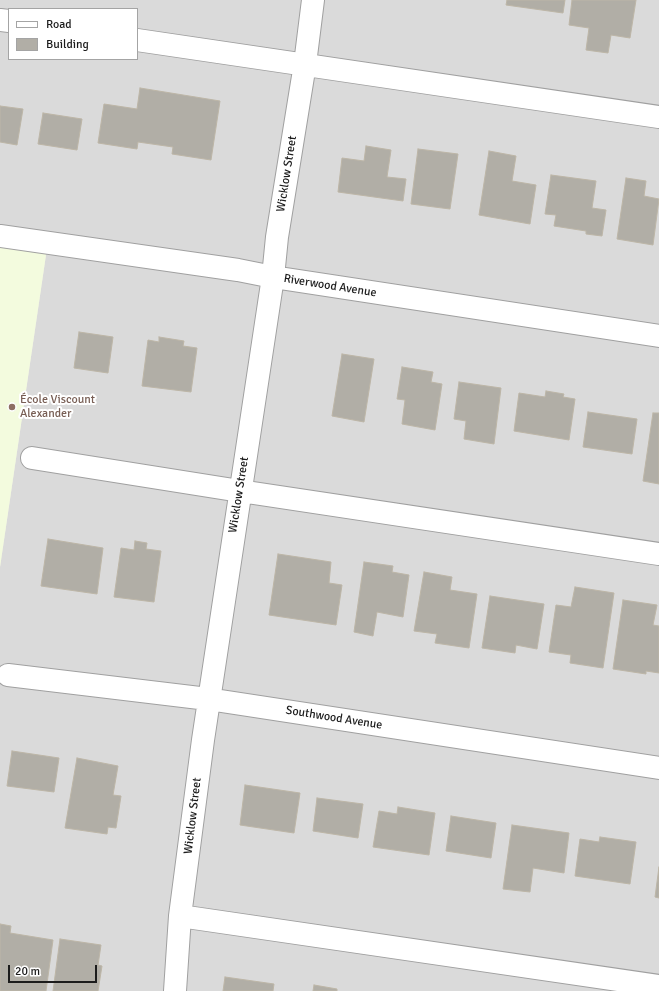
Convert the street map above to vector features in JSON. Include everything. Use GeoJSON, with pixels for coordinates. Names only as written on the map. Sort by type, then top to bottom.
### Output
{"type":"FeatureCollection","features":[{"type":"Feature","properties":{"kind":"street","name":"Wicklow Street"},"geometry":{"type":"LineString","coordinates":[[175,991],[180,916],[208,699],[273,277],[277,237],[305,64],[313,0]]}},
{"type":"Feature","properties":{"kind":"street"},"geometry":{"type":"LineString","coordinates":[[138,40],[659,117]]}},
{"type":"Feature","properties":{"kind":"street","name":"Riverwood Avenue"},"geometry":{"type":"LineString","coordinates":[[0,236],[238,270],[273,277],[659,336]]}},
{"type":"Feature","properties":{"kind":"street"},"geometry":{"type":"LineString","coordinates":[[32,458],[659,554]]}},
{"type":"Feature","properties":{"kind":"street","name":"Southwood Avenue"},"geometry":{"type":"LineString","coordinates":[[8,675],[208,699],[659,768]]}},
{"type":"Feature","properties":{"kind":"street"},"geometry":{"type":"LineString","coordinates":[[180,916],[659,986]]}},
{"type":"Feature","properties":{"kind":"shaded area"},"geometry":{"type":"Polygon","coordinates":[[[0,0],[659,0],[659,991],[0,991],[0,567],[47,248],[0,241],[0,0]]]}},
{"type":"Feature","properties":{"kind":"shaded area","name":"École Viscount Alexander"},"geometry":{"type":"Polygon","coordinates":[[[0,241],[47,248],[0,567],[0,241]]]}},
{"type":"Feature","properties":{"kind":"building"},"geometry":{"type":"Polygon","coordinates":[[[507,0],[565,0],[563,13],[506,5],[507,0]]]}},
{"type":"Feature","properties":{"kind":"building"},"geometry":{"type":"Polygon","coordinates":[[[572,0],[636,0],[630,38],[611,35],[608,53],[586,50],[589,28],[569,25],[572,0]]]}},
{"type":"Feature","properties":{"kind":"building"},"geometry":{"type":"Polygon","coordinates":[[[140,88],[220,101],[211,160],[172,154],[173,147],[138,142],[137,149],[98,143],[104,104],[137,109],[140,88]]]}},
{"type":"Feature","properties":{"kind":"building"},"geometry":{"type":"Polygon","coordinates":[[[0,106],[23,109],[17,145],[0,142],[0,106]]]}},
{"type":"Feature","properties":{"kind":"building"},"geometry":{"type":"Polygon","coordinates":[[[43,113],[82,119],[77,150],[38,144],[43,113]]]}},
{"type":"Feature","properties":{"kind":"building"},"geometry":{"type":"Polygon","coordinates":[[[366,146],[391,150],[387,177],[406,179],[403,201],[338,192],[342,158],[364,161],[366,146]]]}},
{"type":"Feature","properties":{"kind":"building"},"geometry":{"type":"Polygon","coordinates":[[[418,149],[458,154],[450,209],[411,204],[418,149]]]}},
{"type":"Feature","properties":{"kind":"building"},"geometry":{"type":"Polygon","coordinates":[[[489,151],[516,156],[512,181],[536,185],[530,224],[479,215],[489,151]]]}},
{"type":"Feature","properties":{"kind":"building"},"geometry":{"type":"Polygon","coordinates":[[[551,175],[596,181],[592,208],[606,210],[602,236],[586,234],[586,231],[554,226],[556,215],[545,214],[551,175]]]}},
{"type":"Feature","properties":{"kind":"building"},"geometry":{"type":"Polygon","coordinates":[[[626,178],[646,181],[644,196],[659,199],[653,245],[617,239],[626,178]]]}},
{"type":"Feature","properties":{"kind":"building"},"geometry":{"type":"Polygon","coordinates":[[[79,332],[113,337],[108,373],[74,368],[79,332]]]}},
{"type":"Feature","properties":{"kind":"building"},"geometry":{"type":"Polygon","coordinates":[[[159,337],[184,341],[183,346],[197,348],[191,392],[142,386],[148,340],[159,342],[159,337]]]}},
{"type":"Feature","properties":{"kind":"building"},"geometry":{"type":"Polygon","coordinates":[[[342,354],[374,359],[364,422],[332,416],[342,354]]]}},
{"type":"Feature","properties":{"kind":"building"},"geometry":{"type":"Polygon","coordinates":[[[402,367],[433,372],[431,382],[442,384],[435,430],[402,424],[405,400],[397,399],[402,367]]]}},
{"type":"Feature","properties":{"kind":"building"},"geometry":{"type":"Polygon","coordinates":[[[459,382],[501,388],[494,444],[464,439],[466,421],[454,419],[459,382]]]}},
{"type":"Feature","properties":{"kind":"building"},"geometry":{"type":"Polygon","coordinates":[[[546,391],[564,394],[563,397],[575,399],[569,440],[514,431],[519,393],[545,397],[546,391]]]}},
{"type":"Feature","properties":{"kind":"building"},"geometry":{"type":"Polygon","coordinates":[[[588,412],[637,419],[632,454],[583,447],[588,412]]]}},
{"type":"Feature","properties":{"kind":"building"},"geometry":{"type":"Polygon","coordinates":[[[653,413],[659,413],[659,484],[643,481],[653,413]]]}},
{"type":"Feature","properties":{"kind":"building"},"geometry":{"type":"Polygon","coordinates":[[[48,539],[103,548],[97,594],[41,586],[48,539]]]}},
{"type":"Feature","properties":{"kind":"building"},"geometry":{"type":"Polygon","coordinates":[[[135,541],[147,543],[146,549],[161,551],[154,602],[114,597],[121,548],[134,550],[135,541]]]}},
{"type":"Feature","properties":{"kind":"building"},"geometry":{"type":"Polygon","coordinates":[[[278,554],[331,562],[329,583],[342,585],[336,625],[269,615],[278,554]]]}},
{"type":"Feature","properties":{"kind":"building"},"geometry":{"type":"Polygon","coordinates":[[[364,562],[393,566],[392,572],[409,575],[403,617],[377,612],[373,636],[354,632],[364,562]]]}},
{"type":"Feature","properties":{"kind":"building"},"geometry":{"type":"Polygon","coordinates":[[[424,572],[452,577],[450,590],[477,594],[469,648],[435,643],[437,634],[414,631],[424,572]]]}},
{"type":"Feature","properties":{"kind":"building"},"geometry":{"type":"Polygon","coordinates":[[[575,587],[614,593],[603,668],[570,663],[571,655],[549,652],[556,605],[571,607],[575,587]]]}},
{"type":"Feature","properties":{"kind":"building"},"geometry":{"type":"Polygon","coordinates":[[[490,596],[544,604],[537,649],[516,645],[515,653],[482,648],[490,596]]]}},
{"type":"Feature","properties":{"kind":"building"},"geometry":{"type":"Polygon","coordinates":[[[623,600],[657,605],[653,625],[659,626],[659,673],[646,671],[646,674],[613,669],[623,600]]]}},
{"type":"Feature","properties":{"kind":"building"},"geometry":{"type":"Polygon","coordinates":[[[12,751],[59,758],[54,792],[7,786],[12,751]]]}},
{"type":"Feature","properties":{"kind":"building"},"geometry":{"type":"Polygon","coordinates":[[[77,758],[118,766],[113,795],[121,796],[116,828],[108,827],[107,834],[65,828],[77,758]]]}},
{"type":"Feature","properties":{"kind":"building"},"geometry":{"type":"Polygon","coordinates":[[[245,785],[300,793],[294,833],[240,825],[245,785]]]}},
{"type":"Feature","properties":{"kind":"building"},"geometry":{"type":"Polygon","coordinates":[[[317,798],[363,804],[358,838],[313,831],[317,798]]]}},
{"type":"Feature","properties":{"kind":"building"},"geometry":{"type":"Polygon","coordinates":[[[398,807],[435,813],[429,855],[373,847],[379,811],[397,814],[398,807]]]}},
{"type":"Feature","properties":{"kind":"building"},"geometry":{"type":"Polygon","coordinates":[[[451,816],[496,823],[491,858],[446,851],[451,816]]]}},
{"type":"Feature","properties":{"kind":"building"},"geometry":{"type":"Polygon","coordinates":[[[512,825],[569,833],[564,873],[533,868],[530,892],[503,889],[512,825]]]}},
{"type":"Feature","properties":{"kind":"building"},"geometry":{"type":"Polygon","coordinates":[[[600,837],[636,842],[630,884],[575,876],[580,839],[599,842],[600,837]]]}},
{"type":"Feature","properties":{"kind":"building"},"geometry":{"type":"Polygon","coordinates":[[[659,867],[659,898],[655,897],[659,867]]]}},
{"type":"Feature","properties":{"kind":"building"},"geometry":{"type":"Polygon","coordinates":[[[0,924],[11,926],[10,933],[53,940],[46,991],[0,991],[0,924]]]}},
{"type":"Feature","properties":{"kind":"building"},"geometry":{"type":"Polygon","coordinates":[[[60,939],[101,945],[98,965],[102,966],[98,991],[53,991],[60,939]]]}},
{"type":"Feature","properties":{"kind":"building"},"geometry":{"type":"Polygon","coordinates":[[[225,977],[274,984],[273,991],[223,991],[225,977]]]}},
{"type":"Feature","properties":{"kind":"building"},"geometry":{"type":"Polygon","coordinates":[[[314,985],[337,989],[337,991],[313,991],[314,985]]]}},
{"type":"Feature","properties":{"kind":"place","name":"École Viscount Alexander"},"geometry":{"type":"Point","coordinates":[12,407]}}]}
